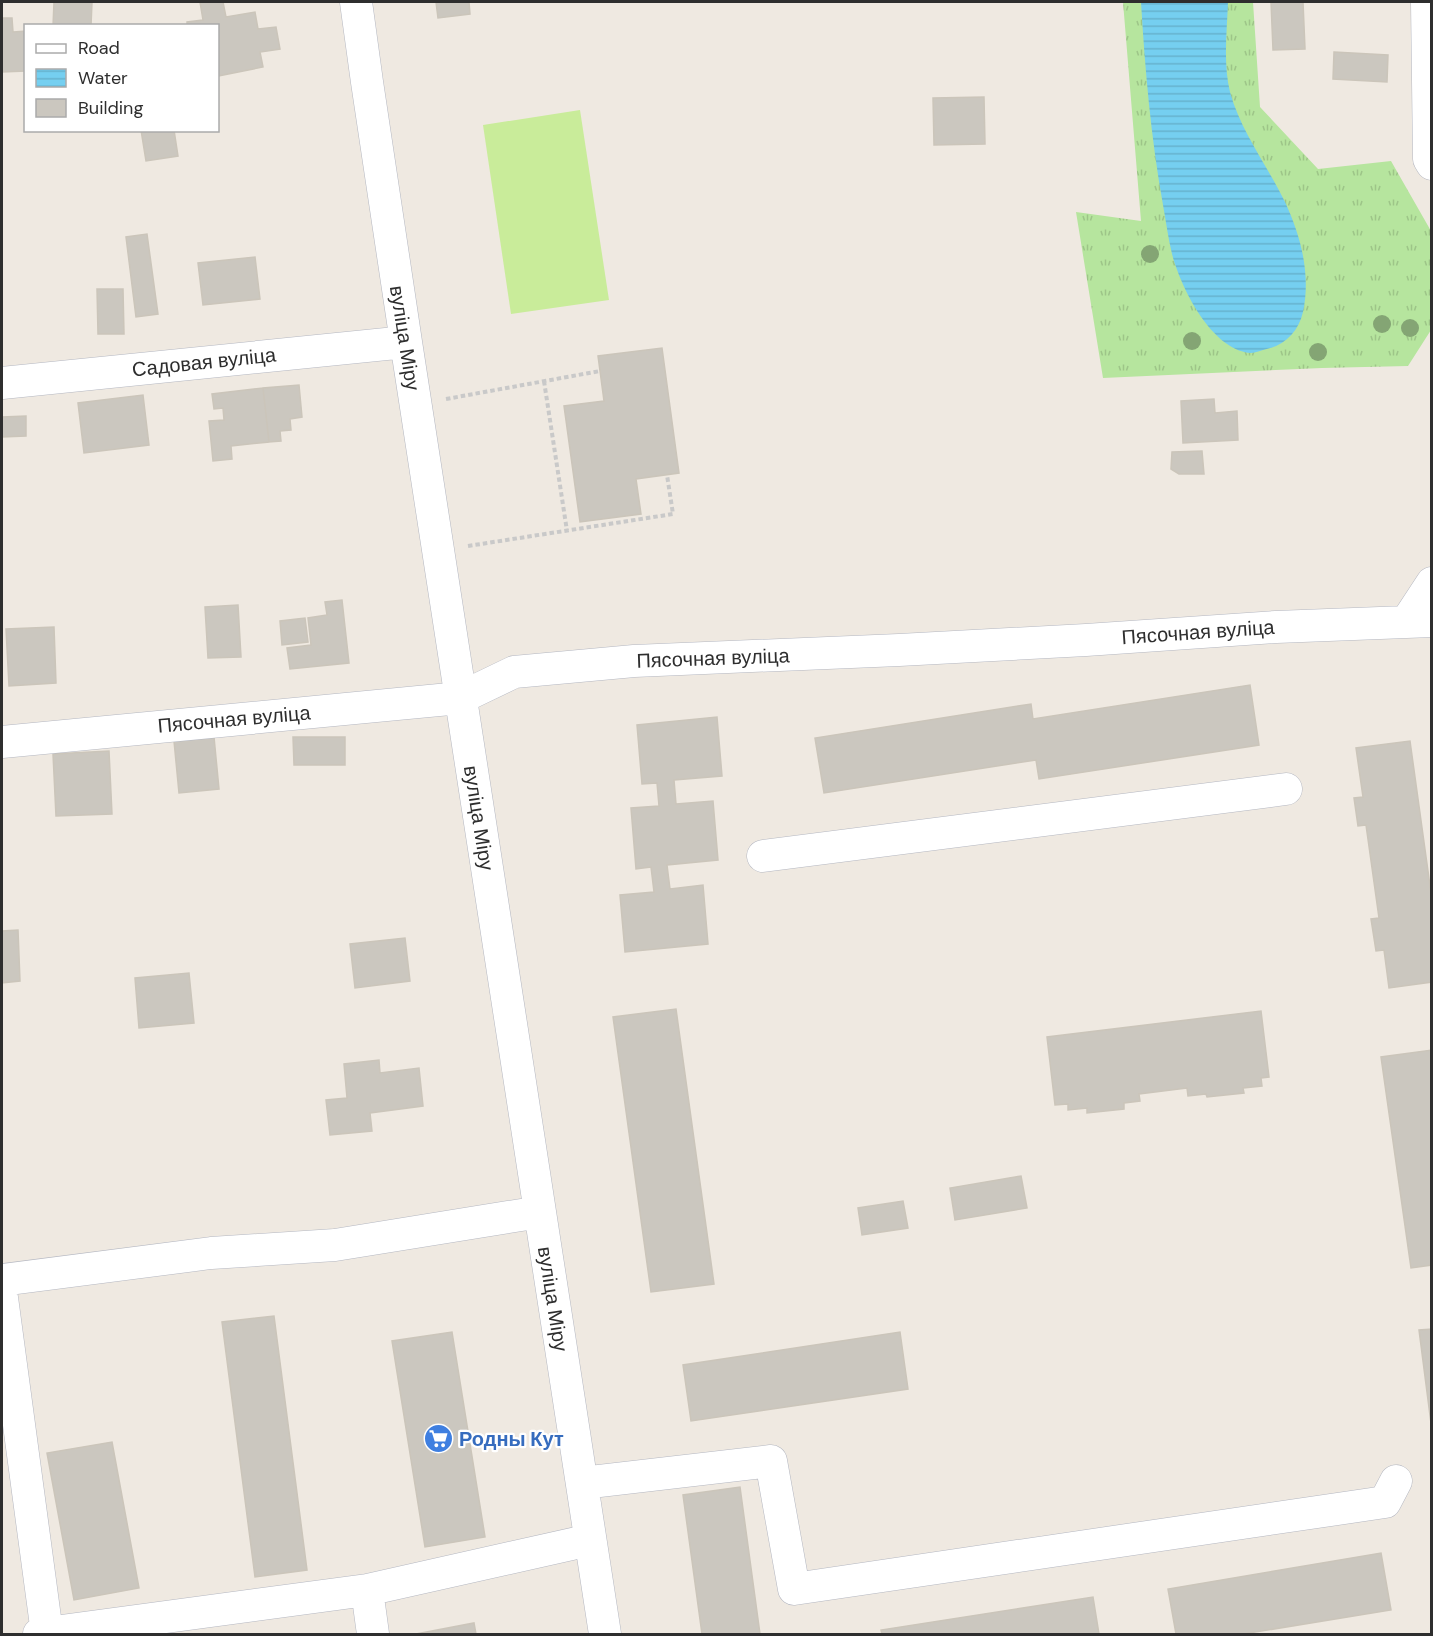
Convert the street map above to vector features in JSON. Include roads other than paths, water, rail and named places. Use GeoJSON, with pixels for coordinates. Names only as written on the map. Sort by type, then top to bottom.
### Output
{"type":"FeatureCollection","features":[{"type":"Feature","properties":{"kind":"street","name":"вуліца Міру"},"geometry":{"type":"LineString","coordinates":[[356,2],[415,405],[604,1635]]}},
{"type":"Feature","properties":{"kind":"street"},"geometry":{"type":"LineString","coordinates":[[1427,2],[1429,159],[1431,164]]}},
{"type":"Feature","properties":{"kind":"street","name":"Садовая вуліца"},"geometry":{"type":"LineString","coordinates":[[2,383],[406,342]]}},
{"type":"Feature","properties":{"kind":"street"},"geometry":{"type":"LineString","coordinates":[[1419,621],[1431,583]]}},
{"type":"Feature","properties":{"kind":"street","name":"Пясочная вуліца"},"geometry":{"type":"LineString","coordinates":[[2,741],[460,698],[514,672],[634,661],[900,650],[1276,627],[1419,621]]}},
{"type":"Feature","properties":{"kind":"street"},"geometry":{"type":"LineString","coordinates":[[763,856],[1286,789]]}},
{"type":"Feature","properties":{"kind":"street"},"geometry":{"type":"LineString","coordinates":[[2,1280],[211,1253],[335,1245],[540,1212]]}},
{"type":"Feature","properties":{"kind":"street"},"geometry":{"type":"LineString","coordinates":[[2,1298],[43,1634],[367,1590],[591,1540]]}},
{"type":"Feature","properties":{"kind":"street"},"geometry":{"type":"LineString","coordinates":[[582,1483],[771,1461],[794,1589],[1385,1502],[1396,1480]]}},
{"type":"Feature","properties":{"kind":"street"},"geometry":{"type":"LineString","coordinates":[[367,1590],[373,1635]]}},
{"type":"Feature","properties":{"kind":"water"},"geometry":{"type":"Polygon","coordinates":[[[1141,2],[1228,2],[1226,58],[1230,92],[1247,135],[1291,215],[1300,242],[1305,270],[1305,298],[1298,326],[1284,342],[1271,348],[1250,353],[1236,349],[1223,341],[1200,315],[1176,268],[1169,242],[1155,155],[1141,2]]]}},
{"type":"Feature","properties":{"kind":"place","name":"Родны Кут"},"geometry":{"type":"Point","coordinates":[438,1439]}}]}
